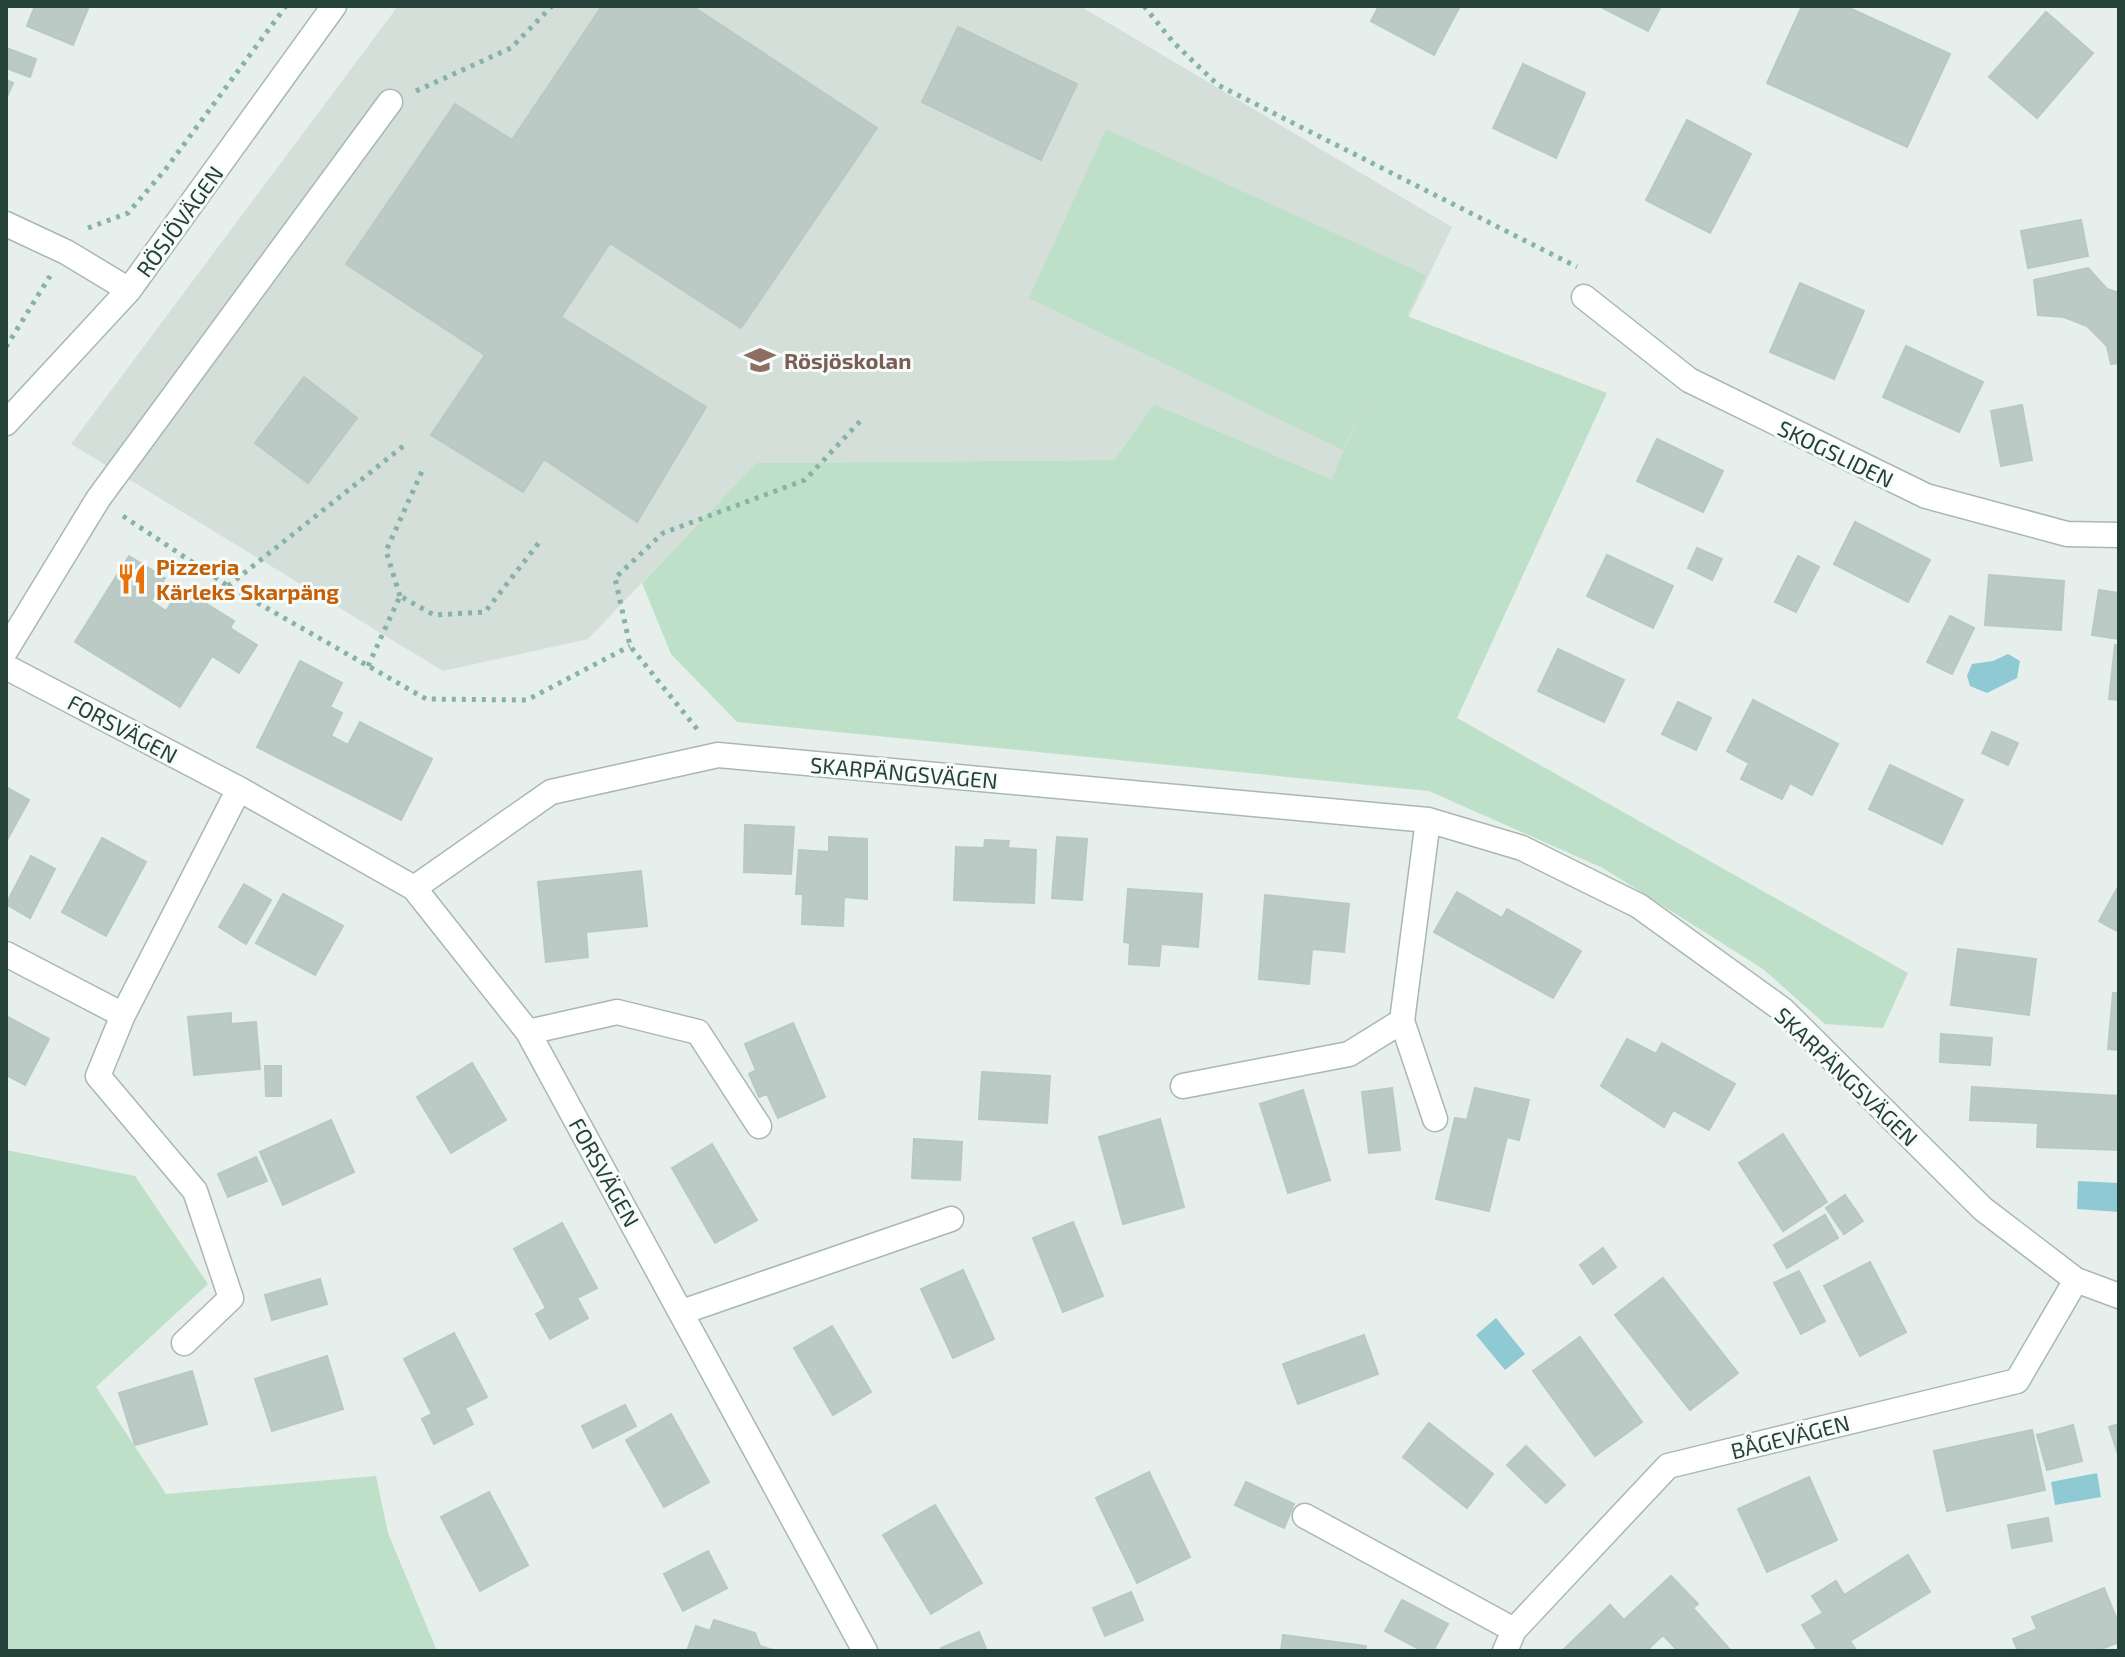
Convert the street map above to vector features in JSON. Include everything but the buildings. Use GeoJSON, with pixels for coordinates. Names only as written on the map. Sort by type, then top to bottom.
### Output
{"type":"FeatureCollection","features":[{"type":"Feature","properties":{"kind":"street","name":"RÖSJÖVÄGEN"},"geometry":{"type":"LineString","coordinates":[[6,423],[129,290],[334,6]]}},
{"type":"Feature","properties":{"kind":"street"},"geometry":{"type":"LineString","coordinates":[[6,650],[98,499],[390,102]]}},
{"type":"Feature","properties":{"kind":"street"},"geometry":{"type":"LineString","coordinates":[[6,224],[66,252],[129,290]]}},
{"type":"Feature","properties":{"kind":"street","name":"SKOGSLIDEN"},"geometry":{"type":"LineString","coordinates":[[1584,297],[1689,380],[1926,496],[2067,534],[2119,535]]}},
{"type":"Feature","properties":{"kind":"street","name":"FORSVÄGEN"},"geometry":{"type":"LineString","coordinates":[[6,667],[239,789],[414,888],[528,1032],[865,1651]]}},
{"type":"Feature","properties":{"kind":"street","name":"SKARPÄNGSVÄGEN"},"geometry":{"type":"LineString","coordinates":[[414,888],[551,792],[718,755],[1428,820],[1522,848],[1639,906],[1783,1010],[1983,1209],[2076,1280],[2119,1296]]}},
{"type":"Feature","properties":{"kind":"street"},"geometry":{"type":"LineString","coordinates":[[184,1343],[231,1298],[195,1191],[98,1076],[123,1015],[239,789]]}},
{"type":"Feature","properties":{"kind":"street"},"geometry":{"type":"LineString","coordinates":[[1428,820],[1402,1021],[1435,1119]]}},
{"type":"Feature","properties":{"kind":"street"},"geometry":{"type":"LineString","coordinates":[[6,954],[123,1015]]}},
{"type":"Feature","properties":{"kind":"street"},"geometry":{"type":"LineString","coordinates":[[528,1032],[617,1012],[698,1032],[759,1126]]}},
{"type":"Feature","properties":{"kind":"street"},"geometry":{"type":"LineString","coordinates":[[1183,1086],[1349,1054],[1402,1021]]}},
{"type":"Feature","properties":{"kind":"street"},"geometry":{"type":"LineString","coordinates":[[682,1312],[951,1219]]}},
{"type":"Feature","properties":{"kind":"street","name":"BÅGEVÄGEN"},"geometry":{"type":"LineString","coordinates":[[1305,1516],[1510,1640],[1668,1466],[2017,1381],[2076,1280]]}},
{"type":"Feature","properties":{"kind":"path"},"geometry":{"type":"LineString","coordinates":[[6,347],[82,231],[128,213],[165,170],[286,6]]}},
{"type":"Feature","properties":{"kind":"path"},"geometry":{"type":"LineString","coordinates":[[390,102],[511,48],[552,6]]}},
{"type":"Feature","properties":{"kind":"path"},"geometry":{"type":"LineString","coordinates":[[1144,6],[1173,42],[1218,85],[1583,270],[1584,297]]}},
{"type":"Feature","properties":{"kind":"path"},"geometry":{"type":"LineString","coordinates":[[718,755],[630,646],[615,578],[663,533],[805,480],[864,417]]}},
{"type":"Feature","properties":{"kind":"path"},"geometry":{"type":"LineString","coordinates":[[228,586],[406,444]]}},
{"type":"Feature","properties":{"kind":"path"},"geometry":{"type":"LineString","coordinates":[[368,666],[400,596],[386,551],[423,469]]}},
{"type":"Feature","properties":{"kind":"path"},"geometry":{"type":"LineString","coordinates":[[98,499],[228,586],[426,699],[527,700],[630,646]]}},
{"type":"Feature","properties":{"kind":"path"},"geometry":{"type":"LineString","coordinates":[[400,596],[434,615],[485,612],[541,540]]}},
{"type":"Feature","properties":{"kind":"shaded area","name":"Rösjöskolan"},"geometry":{"type":"Polygon","coordinates":[[[398,6],[1080,6],[1452,227],[1331,479],[1154,404],[1114,460],[756,463],[588,639],[443,671],[71,444],[398,6]]]}},
{"type":"Feature","properties":{"kind":"green space"},"geometry":{"type":"Polygon","coordinates":[[[1106,129],[1426,275],[1407,316],[1607,393],[1457,718],[1908,973],[1883,1028],[1825,1024],[1763,969],[1603,868],[1429,791],[737,722],[671,654],[642,583],[756,463],[1114,460],[1154,404],[1331,479],[1370,393],[1343,450],[1029,298],[1106,129]]]}},
{"type":"Feature","properties":{"kind":"green space"},"geometry":{"type":"Polygon","coordinates":[[[6,1150],[135,1176],[208,1284],[96,1387],[166,1494],[376,1476],[388,1533],[437,1651],[6,1651],[6,1150]]]}},
{"type":"Feature","properties":{"kind":"water"},"geometry":{"type":"Polygon","coordinates":[[[2008,654],[2020,661],[2017,678],[1987,693],[1970,686],[1967,676],[1972,664],[1993,661],[2008,654]]]}},
{"type":"Feature","properties":{"kind":"water"},"geometry":{"type":"Polygon","coordinates":[[[2078,1181],[2119,1183],[2119,1212],[2077,1209],[2078,1181]]]}},
{"type":"Feature","properties":{"kind":"water"},"geometry":{"type":"Polygon","coordinates":[[[1496,1318],[1525,1354],[1505,1370],[1476,1335],[1496,1318]]]}},
{"type":"Feature","properties":{"kind":"water"},"geometry":{"type":"Polygon","coordinates":[[[2097,1473],[2101,1497],[2055,1505],[2051,1482],[2097,1473]]]}},
{"type":"Feature","properties":{"kind":"place","name":"Rösjöskolan"},"geometry":{"type":"Point","coordinates":[760,360]}},
{"type":"Feature","properties":{"kind":"place","name":"Pizzeria Kärleks Skarpäng"},"geometry":{"type":"Point","coordinates":[132,579]}}]}
